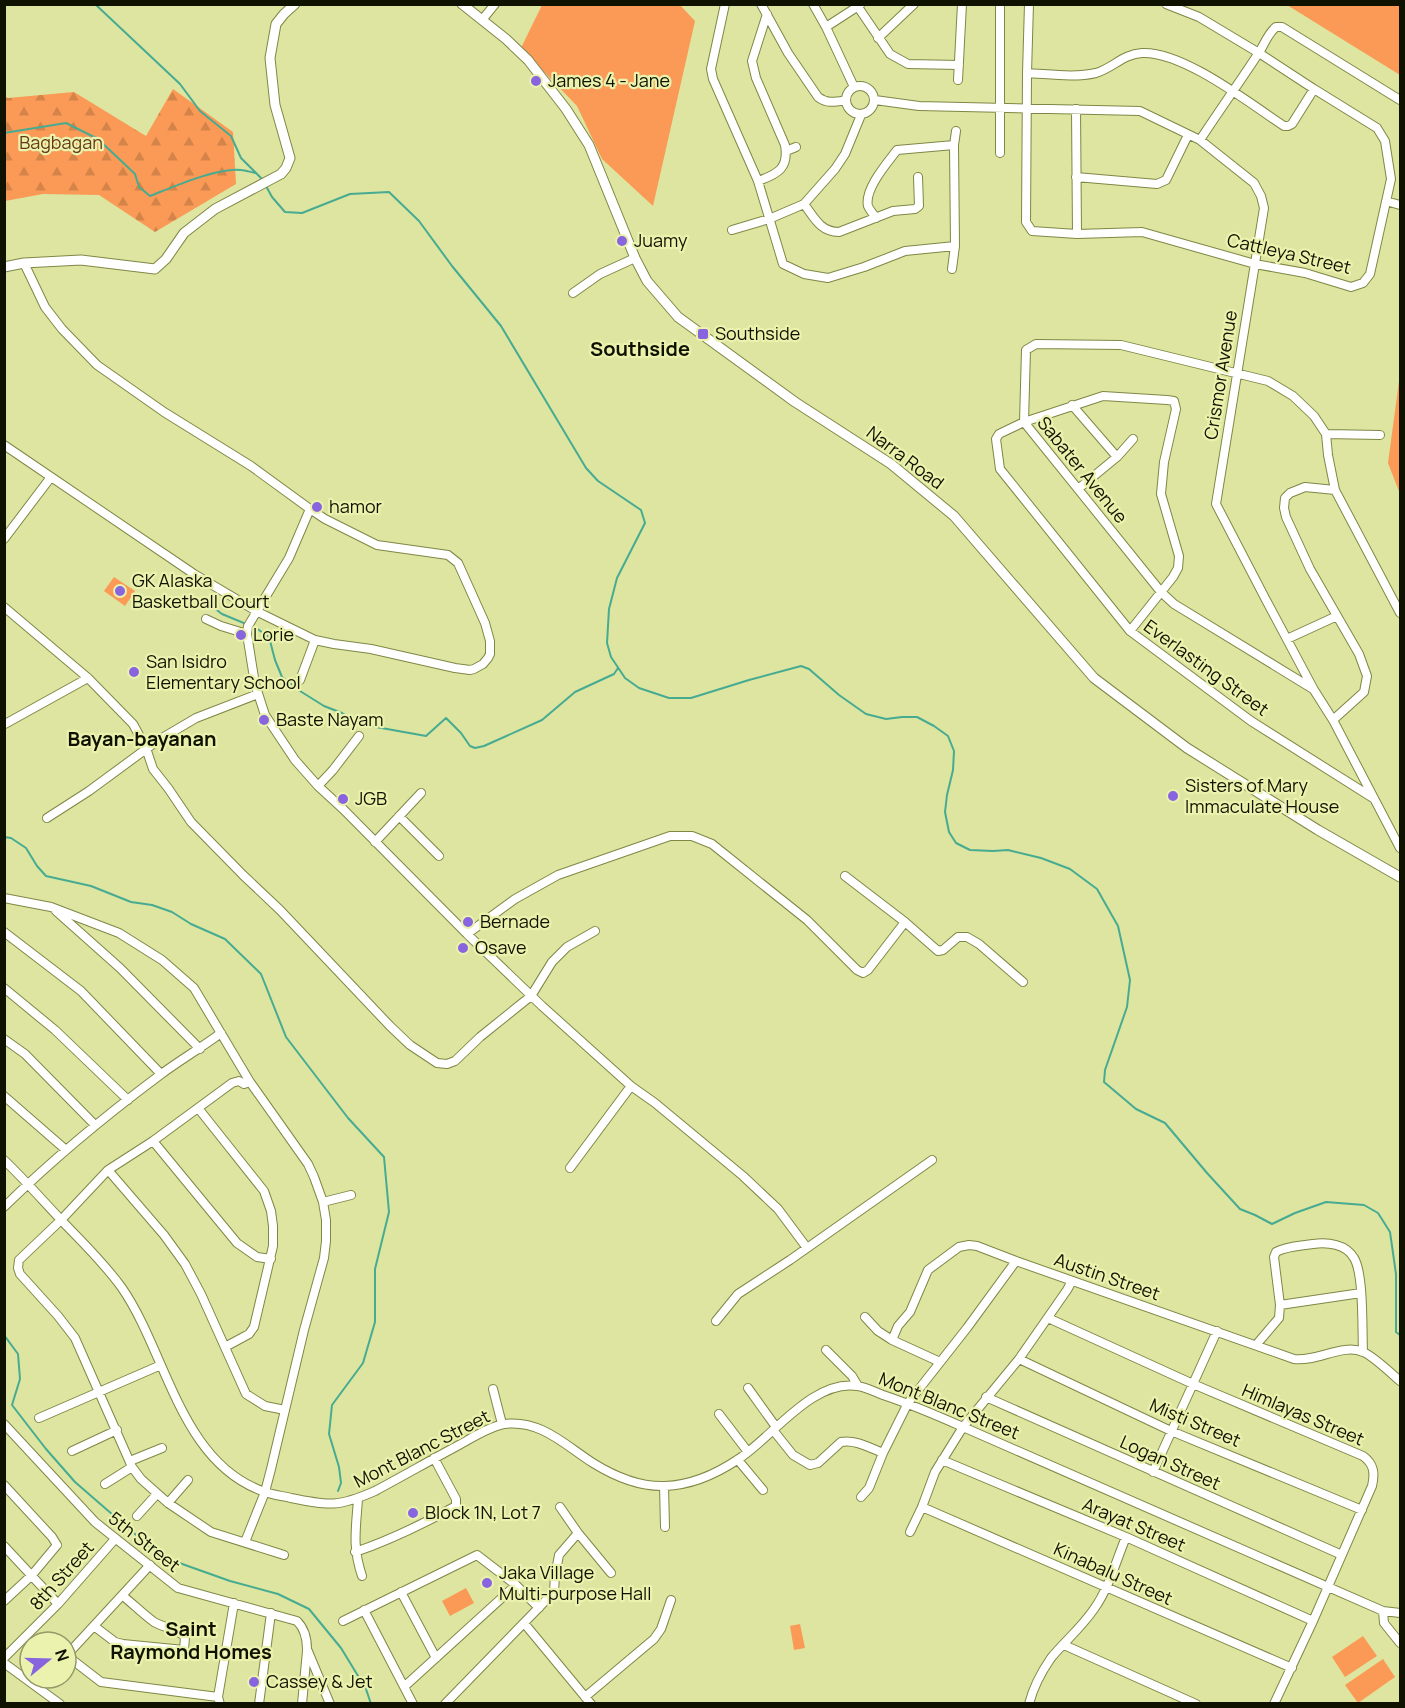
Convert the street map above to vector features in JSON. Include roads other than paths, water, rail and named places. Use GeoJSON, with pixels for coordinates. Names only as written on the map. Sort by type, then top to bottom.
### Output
{"type":"FeatureCollection","features":[{"type":"Feature","properties":{"kind":"street"},"geometry":{"type":"LineString","coordinates":[[4,267],[24,263],[81,260],[156,269],[184,233],[215,209],[281,174],[290,158],[275,105],[270,57],[276,24],[295,4]]}},
{"type":"Feature","properties":{"kind":"street","name":"Narra Road"},"geometry":{"type":"LineString","coordinates":[[462,4],[528,60],[566,109],[589,144],[635,258],[647,281],[678,317],[795,402],[891,464],[954,516],[1094,678],[1187,748],[1318,830],[1401,877]]}},
{"type":"Feature","properties":{"kind":"street"},"geometry":{"type":"LineString","coordinates":[[482,20],[495,4]]}},
{"type":"Feature","properties":{"kind":"street"},"geometry":{"type":"LineString","coordinates":[[725,4],[711,69],[713,79],[758,181],[783,264],[804,274],[828,278],[905,251],[956,246]]}},
{"type":"Feature","properties":{"kind":"street"},"geometry":{"type":"LineString","coordinates":[[761,4],[788,53],[818,97],[824,102],[833,103],[846,100]]}},
{"type":"Feature","properties":{"kind":"street"},"geometry":{"type":"LineString","coordinates":[[813,4],[854,87]]}},
{"type":"Feature","properties":{"kind":"street"},"geometry":{"type":"LineString","coordinates":[[878,38],[914,4]]}},
{"type":"Feature","properties":{"kind":"street"},"geometry":{"type":"LineString","coordinates":[[958,80],[962,4]]}},
{"type":"Feature","properties":{"kind":"street"},"geometry":{"type":"LineString","coordinates":[[1000,4],[1000,153]]}},
{"type":"Feature","properties":{"kind":"street","name":"Cattleya Street"},"geometry":{"type":"LineString","coordinates":[[1029,4],[1026,222],[1032,231],[1077,234],[1142,232],[1255,264],[1305,273],[1351,287],[1364,283],[1370,274],[1391,179],[1384,141],[1377,128],[1199,17],[1166,4]]}},
{"type":"Feature","properties":{"kind":"street"},"geometry":{"type":"LineString","coordinates":[[826,27],[858,5],[890,54],[908,64],[959,65]]}},
{"type":"Feature","properties":{"kind":"street"},"geometry":{"type":"LineString","coordinates":[[758,181],[771,176],[783,167],[787,156],[785,145],[756,78],[752,61],[767,15]]}},
{"type":"Feature","properties":{"kind":"street"},"geometry":{"type":"LineString","coordinates":[[1200,140],[1276,27],[1282,27],[1401,100]]}},
{"type":"Feature","properties":{"kind":"street"},"geometry":{"type":"LineString","coordinates":[[1027,73],[1084,75],[1107,68],[1126,56],[1142,53],[1159,55],[1189,65],[1284,126],[1292,124],[1314,89]]}},
{"type":"Feature","properties":{"kind":"street"},"geometry":{"type":"LineString","coordinates":[[854,87],[868,88],[873,93],[875,100],[869,112],[861,115],[849,109],[846,100],[848,92],[854,87]]}},
{"type":"Feature","properties":{"kind":"street","name":"Crismor Avenue"},"geometry":{"type":"LineString","coordinates":[[875,100],[919,106],[1140,111],[1200,140],[1254,183],[1264,208],[1216,504],[1314,690],[1333,720],[1400,846]]}},
{"type":"Feature","properties":{"kind":"street"},"geometry":{"type":"LineString","coordinates":[[1076,109],[1077,234]]}},
{"type":"Feature","properties":{"kind":"street"},"geometry":{"type":"LineString","coordinates":[[732,230],[769,219],[804,204],[845,154],[861,115]]}},
{"type":"Feature","properties":{"kind":"street"},"geometry":{"type":"LineString","coordinates":[[952,269],[956,246],[954,145],[956,131]]}},
{"type":"Feature","properties":{"kind":"street"},"geometry":{"type":"LineString","coordinates":[[1076,177],[1157,184],[1166,180],[1188,135]]}},
{"type":"Feature","properties":{"kind":"street"},"geometry":{"type":"LineString","coordinates":[[876,218],[868,205],[869,194],[879,173],[897,150],[954,145]]}},
{"type":"Feature","properties":{"kind":"street"},"geometry":{"type":"LineString","coordinates":[[786,151],[796,147]]}},
{"type":"Feature","properties":{"kind":"street"},"geometry":{"type":"LineString","coordinates":[[804,204],[824,229],[838,232],[893,212],[915,209],[919,206],[918,177]]}},
{"type":"Feature","properties":{"kind":"street"},"geometry":{"type":"LineString","coordinates":[[1386,201],[1401,205]]}},
{"type":"Feature","properties":{"kind":"street"},"geometry":{"type":"LineString","coordinates":[[573,294],[600,274],[635,258]]}},
{"type":"Feature","properties":{"kind":"street"},"geometry":{"type":"LineString","coordinates":[[4,445],[194,574],[258,612],[315,640],[371,649],[470,670],[483,663],[490,654],[490,641],[485,622],[455,558],[448,555],[377,545],[325,519],[251,466],[164,412],[97,365],[62,329],[45,307],[24,263]]}},
{"type":"Feature","properties":{"kind":"street","name":"Sabater Avenue"},"geometry":{"type":"LineString","coordinates":[[1236,373],[1121,345],[1036,344],[1026,350],[1024,422],[1161,592],[1174,604],[1314,690]]}},
{"type":"Feature","properties":{"kind":"street"},"geometry":{"type":"LineString","coordinates":[[1236,373],[1268,381],[1293,396],[1314,416],[1326,434],[1335,490],[1401,614]]}},
{"type":"Feature","properties":{"kind":"street"},"geometry":{"type":"LineString","coordinates":[[1024,422],[1103,396],[1174,401],[1176,409],[1164,462],[1161,494],[1179,556],[1178,567],[1173,578],[1130,631]]}},
{"type":"Feature","properties":{"kind":"street"},"geometry":{"type":"LineString","coordinates":[[1072,405],[1117,457]]}},
{"type":"Feature","properties":{"kind":"street","name":"Everlasting Street"},"geometry":{"type":"LineString","coordinates":[[1024,422],[999,434],[996,439],[1000,469],[1130,631],[1251,721],[1374,799]]}},
{"type":"Feature","properties":{"kind":"street"},"geometry":{"type":"LineString","coordinates":[[1326,434],[1380,435]]}},
{"type":"Feature","properties":{"kind":"street"},"geometry":{"type":"LineString","coordinates":[[1078,489],[1117,457],[1133,439]]}},
{"type":"Feature","properties":{"kind":"street"},"geometry":{"type":"LineString","coordinates":[[4,539],[51,477]]}},
{"type":"Feature","properties":{"kind":"street"},"geometry":{"type":"LineString","coordinates":[[1333,720],[1364,692],[1367,676],[1359,654],[1310,569],[1286,518],[1284,508],[1285,498],[1290,493],[1305,487],[1335,490]]}},
{"type":"Feature","properties":{"kind":"street"},"geometry":{"type":"LineString","coordinates":[[310,509],[289,558],[249,628],[255,684],[265,715],[280,739],[318,786],[531,996],[631,1086],[655,1102],[743,1176],[778,1209],[807,1248]]}},
{"type":"Feature","properties":{"kind":"street"},"geometry":{"type":"LineString","coordinates":[[4,607],[88,678],[133,724],[146,748],[153,769],[190,822],[280,909],[390,1026],[423,1055],[437,1064],[455,1061],[480,1036],[531,996],[552,962],[567,947],[595,931]]}},
{"type":"Feature","properties":{"kind":"street"},"geometry":{"type":"LineString","coordinates":[[1287,639],[1337,616]]}},
{"type":"Feature","properties":{"kind":"street"},"geometry":{"type":"LineString","coordinates":[[206,618],[221,626],[249,628]]}},
{"type":"Feature","properties":{"kind":"street"},"geometry":{"type":"LineString","coordinates":[[300,680],[315,640]]}},
{"type":"Feature","properties":{"kind":"street"},"geometry":{"type":"LineString","coordinates":[[5,724],[88,678]]}},
{"type":"Feature","properties":{"kind":"street"},"geometry":{"type":"LineString","coordinates":[[47,818],[89,791],[146,748],[196,718],[258,694]]}},
{"type":"Feature","properties":{"kind":"street"},"geometry":{"type":"LineString","coordinates":[[318,786],[359,736]]}},
{"type":"Feature","properties":{"kind":"street"},"geometry":{"type":"LineString","coordinates":[[375,842],[421,793]]}},
{"type":"Feature","properties":{"kind":"street"},"geometry":{"type":"LineString","coordinates":[[399,816],[439,856]]}},
{"type":"Feature","properties":{"kind":"street"},"geometry":{"type":"LineString","coordinates":[[467,934],[515,898],[558,874],[670,836],[692,836],[712,843],[807,920],[857,970],[863,973],[868,970],[905,922]]}},
{"type":"Feature","properties":{"kind":"street"},"geometry":{"type":"LineString","coordinates":[[845,876],[905,922],[938,951],[943,950],[958,937],[967,937],[979,944],[1023,982]]}},
{"type":"Feature","properties":{"kind":"street"},"geometry":{"type":"LineString","coordinates":[[4,898],[51,907],[119,933],[162,960],[194,988],[250,1082],[314,1177],[323,1202],[326,1220],[324,1258],[264,1492],[245,1542]]}},
{"type":"Feature","properties":{"kind":"street"},"geometry":{"type":"LineString","coordinates":[[51,907],[120,968],[200,1049]]}},
{"type":"Feature","properties":{"kind":"street"},"geometry":{"type":"LineString","coordinates":[[4,932],[81,991],[161,1074]]}},
{"type":"Feature","properties":{"kind":"street"},"geometry":{"type":"LineString","coordinates":[[4,988],[55,1030],[128,1100]]}},
{"type":"Feature","properties":{"kind":"street"},"geometry":{"type":"LineString","coordinates":[[4,1207],[95,1125],[161,1074],[221,1033]]}},
{"type":"Feature","properties":{"kind":"street"},"geometry":{"type":"LineString","coordinates":[[4,1039],[25,1054],[95,1125]]}},
{"type":"Feature","properties":{"kind":"street"},"geometry":{"type":"LineString","coordinates":[[250,1082],[232,1083],[153,1141],[108,1170],[19,1260],[18,1268],[20,1274],[75,1338],[131,1464],[141,1479],[168,1503],[211,1532],[284,1555]]}},
{"type":"Feature","properties":{"kind":"street"},"geometry":{"type":"LineString","coordinates":[[570,1168],[631,1086]]}},
{"type":"Feature","properties":{"kind":"street"},"geometry":{"type":"LineString","coordinates":[[4,1096],[66,1150]]}},
{"type":"Feature","properties":{"kind":"street"},"geometry":{"type":"LineString","coordinates":[[198,1108],[264,1191],[273,1226],[271,1259],[254,1327],[249,1334],[225,1347]]}},
{"type":"Feature","properties":{"kind":"street"},"geometry":{"type":"LineString","coordinates":[[153,1141],[237,1243],[257,1257],[271,1259]]}},
{"type":"Feature","properties":{"kind":"street","name":"Mont Blanc Street"},"geometry":{"type":"LineString","coordinates":[[4,1160],[104,1265],[122,1288],[135,1309],[187,1420],[207,1450],[239,1480],[264,1492],[322,1505],[341,1504],[358,1499],[502,1424],[523,1424],[549,1433],[608,1471],[636,1482],[664,1486],[688,1483],[738,1460],[817,1395],[836,1388],[858,1386],[908,1403],[1383,1611],[1401,1613]]}},
{"type":"Feature","properties":{"kind":"street"},"geometry":{"type":"LineString","coordinates":[[716,1321],[738,1294],[933,1160]]}},
{"type":"Feature","properties":{"kind":"street"},"geometry":{"type":"LineString","coordinates":[[108,1170],[164,1235],[185,1264],[246,1394],[265,1406],[285,1410]]}},
{"type":"Feature","properties":{"kind":"street"},"geometry":{"type":"LineString","coordinates":[[323,1202],[351,1195]]}},
{"type":"Feature","properties":{"kind":"street"},"geometry":{"type":"LineString","coordinates":[[1256,1345],[1279,1318],[1280,1305],[1274,1257],[1276,1252],[1286,1248],[1332,1244],[1349,1252],[1355,1259],[1358,1269],[1363,1352],[1401,1381]]}},
{"type":"Feature","properties":{"kind":"street","name":"Austin Street"},"geometry":{"type":"LineString","coordinates":[[892,1340],[898,1326],[910,1312],[928,1270],[959,1247],[976,1245],[1294,1359],[1304,1360],[1347,1350],[1363,1352]]}},
{"type":"Feature","properties":{"kind":"street"},"geometry":{"type":"LineString","coordinates":[[861,1497],[869,1488],[883,1453],[908,1403],[1016,1261]]}},
{"type":"Feature","properties":{"kind":"street"},"geometry":{"type":"LineString","coordinates":[[910,1532],[935,1472],[963,1427],[1018,1359],[1072,1281]]}},
{"type":"Feature","properties":{"kind":"street"},"geometry":{"type":"LineString","coordinates":[[1280,1305],[1361,1293]]}},
{"type":"Feature","properties":{"kind":"street"},"geometry":{"type":"LineString","coordinates":[[865,1317],[878,1331],[892,1340],[940,1362]]}},
{"type":"Feature","properties":{"kind":"street","name":"Himlayas Street"},"geometry":{"type":"LineString","coordinates":[[1048,1318],[1193,1384],[1363,1456],[1373,1466],[1372,1486],[1274,1704]]}},
{"type":"Feature","properties":{"kind":"street"},"geometry":{"type":"LineString","coordinates":[[1153,1472],[1217,1331]]}},
{"type":"Feature","properties":{"kind":"street"},"geometry":{"type":"LineString","coordinates":[[826,1350],[852,1376],[858,1386]]}},
{"type":"Feature","properties":{"kind":"street","name":"Misti Street"},"geometry":{"type":"LineString","coordinates":[[1018,1359],[1171,1431],[1362,1510]]}},
{"type":"Feature","properties":{"kind":"street"},"geometry":{"type":"LineString","coordinates":[[39,1418],[161,1365]]}},
{"type":"Feature","properties":{"kind":"street"},"geometry":{"type":"LineString","coordinates":[[748,1388],[793,1455],[810,1465],[818,1462],[845,1441],[853,1441],[883,1453]]}},
{"type":"Feature","properties":{"kind":"street"},"geometry":{"type":"LineString","coordinates":[[493,1389],[502,1424]]}},
{"type":"Feature","properties":{"kind":"street","name":"Logan Street"},"geometry":{"type":"LineString","coordinates":[[986,1397],[1342,1555]]}},
{"type":"Feature","properties":{"kind":"street"},"geometry":{"type":"LineString","coordinates":[[719,1414],[748,1452]]}},
{"type":"Feature","properties":{"kind":"street","name":"5th Street"},"geometry":{"type":"LineString","coordinates":[[4,1424],[95,1522],[178,1588],[297,1621],[307,1640],[307,1649]]}},
{"type":"Feature","properties":{"kind":"street"},"geometry":{"type":"LineString","coordinates":[[72,1451],[117,1430]]}},
{"type":"Feature","properties":{"kind":"street"},"geometry":{"type":"LineString","coordinates":[[105,1484],[131,1464],[162,1448]]}},
{"type":"Feature","properties":{"kind":"street"},"geometry":{"type":"LineString","coordinates":[[356,1552],[412,1530],[456,1506],[456,1499],[434,1458]]}},
{"type":"Feature","properties":{"kind":"street"},"geometry":{"type":"LineString","coordinates":[[738,1460],[763,1490]]}},
{"type":"Feature","properties":{"kind":"street","name":"Arayat Street"},"geometry":{"type":"LineString","coordinates":[[942,1461],[1126,1537],[1312,1621]]}},
{"type":"Feature","properties":{"kind":"street"},"geometry":{"type":"LineString","coordinates":[[168,1503],[188,1480]]}},
{"type":"Feature","properties":{"kind":"street"},"geometry":{"type":"LineString","coordinates":[[4,1485],[59,1546],[4,1601]]}},
{"type":"Feature","properties":{"kind":"street"},"geometry":{"type":"LineString","coordinates":[[664,1486],[665,1527]]}},
{"type":"Feature","properties":{"kind":"street"},"geometry":{"type":"LineString","coordinates":[[137,1516],[157,1494]]}},
{"type":"Feature","properties":{"kind":"street"},"geometry":{"type":"LineString","coordinates":[[358,1499],[355,1545],[362,1576]]}},
{"type":"Feature","properties":{"kind":"street"},"geometry":{"type":"LineString","coordinates":[[560,1507],[611,1573]]}},
{"type":"Feature","properties":{"kind":"street","name":"Kinabalu Street"},"geometry":{"type":"LineString","coordinates":[[922,1507],[1292,1668]]}},
{"type":"Feature","properties":{"kind":"street"},"geometry":{"type":"LineString","coordinates":[[445,1704],[554,1592],[559,1555],[578,1533]]}},
{"type":"Feature","properties":{"kind":"street"},"geometry":{"type":"LineString","coordinates":[[1029,1704],[1031,1695],[1051,1658],[1080,1628],[1095,1607],[1106,1587],[1126,1537]]}},
{"type":"Feature","properties":{"kind":"street","name":"8th Street"},"geometry":{"type":"LineString","coordinates":[[4,1658],[58,1604],[115,1539]]}},
{"type":"Feature","properties":{"kind":"street"},"geometry":{"type":"LineString","coordinates":[[4,1546],[58,1604]]}},
{"type":"Feature","properties":{"kind":"street"},"geometry":{"type":"LineString","coordinates":[[343,1621],[477,1555],[516,1585],[539,1608]]}},
{"type":"Feature","properties":{"kind":"street"},"geometry":{"type":"LineString","coordinates":[[78,1643],[150,1566]]}},
{"type":"Feature","properties":{"kind":"street"},"geometry":{"type":"LineString","coordinates":[[405,1686],[516,1585]]}},
{"type":"Feature","properties":{"kind":"street"},"geometry":{"type":"LineString","coordinates":[[401,1592],[436,1658]]}},
{"type":"Feature","properties":{"kind":"street"},"geometry":{"type":"LineString","coordinates":[[94,1626],[115,1642],[184,1650],[185,1637],[181,1632],[153,1621],[123,1596]]}},
{"type":"Feature","properties":{"kind":"street"},"geometry":{"type":"LineString","coordinates":[[525,1623],[588,1700],[654,1639],[661,1629],[672,1600]]}},
{"type":"Feature","properties":{"kind":"street"},"geometry":{"type":"LineString","coordinates":[[78,1664],[101,1682],[219,1700],[234,1603]]}},
{"type":"Feature","properties":{"kind":"street"},"geometry":{"type":"LineString","coordinates":[[364,1610],[413,1704]]}},
{"type":"Feature","properties":{"kind":"street"},"geometry":{"type":"LineString","coordinates":[[1383,1611],[1384,1623],[1401,1643]]}},
{"type":"Feature","properties":{"kind":"street"},"geometry":{"type":"LineString","coordinates":[[259,1704],[271,1613]]}},
{"type":"Feature","properties":{"kind":"street"},"geometry":{"type":"LineString","coordinates":[[1064,1645],[1196,1704]]}},
{"type":"Feature","properties":{"kind":"street"},"geometry":{"type":"LineString","coordinates":[[302,1704],[307,1649]]}},
{"type":"Feature","properties":{"kind":"street"},"geometry":{"type":"LineString","coordinates":[[307,1649],[330,1704]]}},
{"type":"Feature","properties":{"kind":"street"},"geometry":{"type":"LineString","coordinates":[[4,1663],[18,1673]]}},
{"type":"Feature","properties":{"kind":"street"},"geometry":{"type":"LineString","coordinates":[[41,1690],[60,1704]]}},
{"type":"Feature","properties":{"kind":"waterway"},"geometry":{"type":"LineString","coordinates":[[95,4],[180,84],[200,111],[231,136],[241,158],[264,181]]}},
{"type":"Feature","properties":{"kind":"waterway"},"geometry":{"type":"LineString","coordinates":[[4,133],[66,123],[98,139],[135,174],[139,187],[150,196],[196,178],[220,172],[241,170],[255,173]]}},
{"type":"Feature","properties":{"kind":"waterway"},"geometry":{"type":"LineString","coordinates":[[266,186],[285,212],[302,213],[350,194],[389,192],[419,221],[501,326],[586,468],[598,481],[641,510],[645,523],[617,578],[609,609],[607,643],[611,657],[625,678],[639,688],[669,698],[691,698],[801,666],[809,669],[839,695],[866,714],[886,719],[917,717],[948,736],[954,751],[945,812],[949,832],[956,843],[970,850],[1008,850],[1041,858],[1070,869],[1097,889],[1118,926],[1130,980],[1127,1007],[1105,1070],[1104,1082],[1136,1109],[1165,1123],[1240,1209],[1272,1224],[1326,1202],[1364,1205],[1378,1213],[1390,1232],[1396,1274],[1396,1332],[1400,1335]]}},
{"type":"Feature","properties":{"kind":"waterway"},"geometry":{"type":"LineString","coordinates":[[201,598],[222,614],[256,628],[269,637],[282,677],[324,706],[358,722],[426,736],[446,718],[470,746],[475,748],[542,720],[575,692],[614,674],[618,668]]}},
{"type":"Feature","properties":{"kind":"waterway"},"geometry":{"type":"LineString","coordinates":[[4,837],[11,838],[26,848],[46,876],[91,886],[131,902],[152,905],[172,912],[191,924],[225,939],[261,974],[286,1037],[348,1118],[384,1157],[389,1212],[375,1269],[375,1322],[363,1363],[332,1405],[329,1434],[339,1467],[341,1483],[338,1491]]}},
{"type":"Feature","properties":{"kind":"waterway"},"geometry":{"type":"LineString","coordinates":[[4,1335],[18,1354],[20,1379],[12,1405],[75,1482],[151,1548],[171,1560],[230,1581],[278,1594],[309,1609],[341,1648],[366,1689],[371,1704]]}},
{"type":"Feature","properties":{"kind":"place","name":"James 4 - Jane"},"geometry":{"type":"Point","coordinates":[536,81]}},
{"type":"Feature","properties":{"kind":"place","name":"Juamy"},"geometry":{"type":"Point","coordinates":[622,241]}},
{"type":"Feature","properties":{"kind":"place","name":"Southside"},"geometry":{"type":"Point","coordinates":[703,334]}},
{"type":"Feature","properties":{"kind":"place","name":"hamor"},"geometry":{"type":"Point","coordinates":[317,507]}},
{"type":"Feature","properties":{"kind":"place","name":"GK Alaska Basketball Court"},"geometry":{"type":"Point","coordinates":[120,591]}},
{"type":"Feature","properties":{"kind":"place","name":"Lorie"},"geometry":{"type":"Point","coordinates":[241,635]}},
{"type":"Feature","properties":{"kind":"place","name":"San Isidro Elementary School"},"geometry":{"type":"Point","coordinates":[134,672]}},
{"type":"Feature","properties":{"kind":"place","name":"Baste Nayam"},"geometry":{"type":"Point","coordinates":[264,720]}},
{"type":"Feature","properties":{"kind":"place","name":"Sisters of Mary Immaculate House"},"geometry":{"type":"Point","coordinates":[1173,796]}},
{"type":"Feature","properties":{"kind":"place","name":"JGB"},"geometry":{"type":"Point","coordinates":[343,799]}},
{"type":"Feature","properties":{"kind":"place","name":"Bernade"},"geometry":{"type":"Point","coordinates":[468,922]}},
{"type":"Feature","properties":{"kind":"place","name":"Osave"},"geometry":{"type":"Point","coordinates":[463,948]}},
{"type":"Feature","properties":{"kind":"place","name":"Block 1N, Lot 7"},"geometry":{"type":"Point","coordinates":[413,1513]}},
{"type":"Feature","properties":{"kind":"place","name":"Jaka Village Multi-purpose Hall"},"geometry":{"type":"Point","coordinates":[487,1583]}},
{"type":"Feature","properties":{"kind":"place","name":"Cassey & Jet"},"geometry":{"type":"Point","coordinates":[254,1682]}},
{"type":"Feature","properties":{"kind":"district","name":"Southside"},"geometry":{"type":"Point","coordinates":[640,349]}},
{"type":"Feature","properties":{"kind":"district","name":"Bayan-bayanan"},"geometry":{"type":"Point","coordinates":[142,739]}},
{"type":"Feature","properties":{"kind":"district","name":"Saint Raymond Homes"},"geometry":{"type":"Point","coordinates":[191,1640]}},
{"type":"Feature","properties":{"kind":"park label","name":"Bagbagan"},"geometry":{"type":"Point","coordinates":[61,143]}}]}
